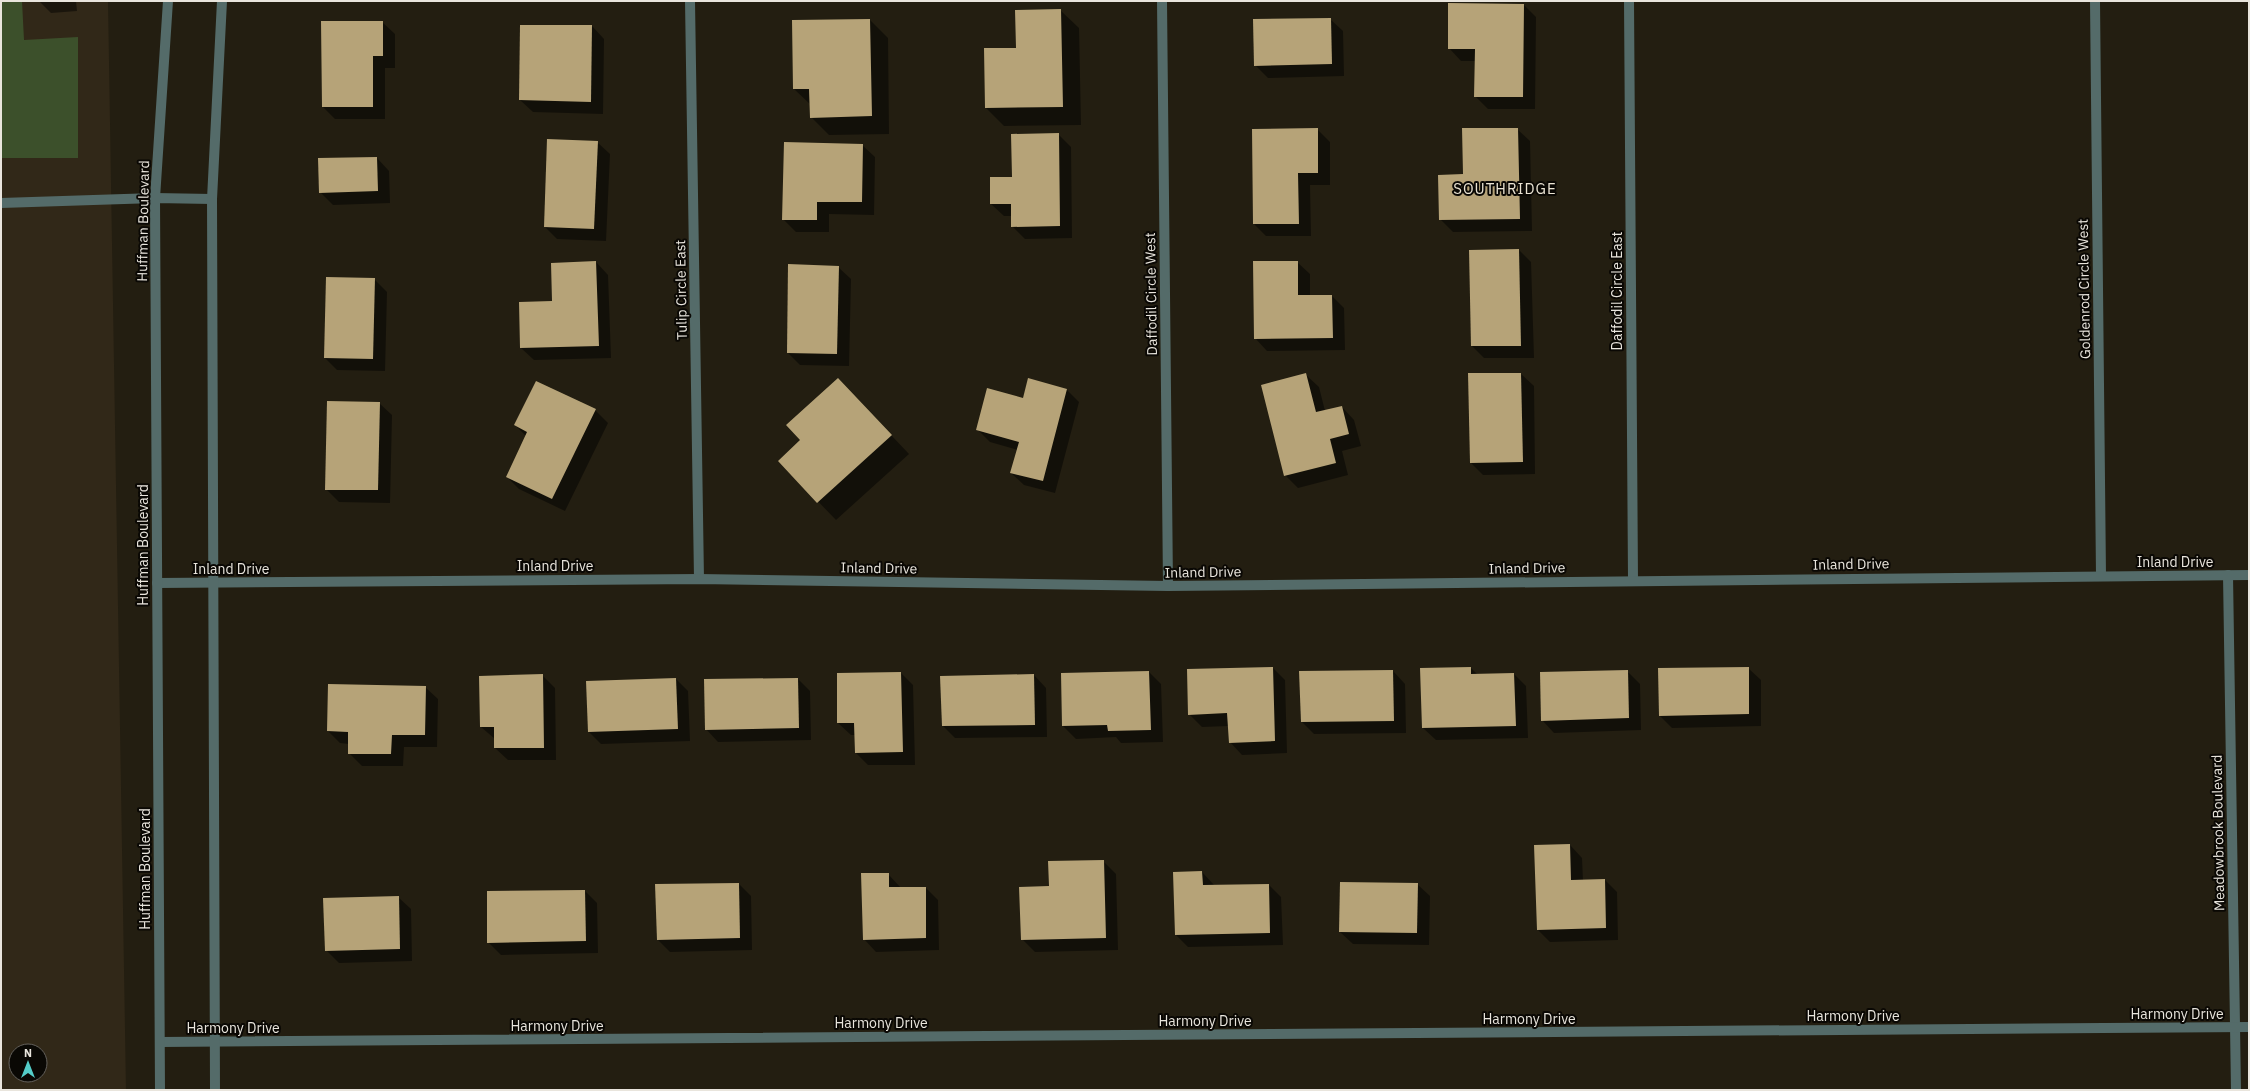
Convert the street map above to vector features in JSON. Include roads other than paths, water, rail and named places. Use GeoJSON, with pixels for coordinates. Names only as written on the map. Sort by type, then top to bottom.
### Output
{"type":"FeatureCollection","features":[{"type":"Feature","properties":{"kind":"street","name":"Huffman Boulevard"},"geometry":{"type":"LineString","coordinates":[[160,1090],[161,1042],[155,198],[168,1]]}},
{"type":"Feature","properties":{"kind":"street"},"geometry":{"type":"LineString","coordinates":[[216,1090],[212,583],[212,199],[222,1]]}},
{"type":"Feature","properties":{"kind":"street","name":"Tulip Circle East"},"geometry":{"type":"LineString","coordinates":[[690,1],[699,579]]}},
{"type":"Feature","properties":{"kind":"street","name":"Daffodil Circle West"},"geometry":{"type":"LineString","coordinates":[[1162,1],[1168,586]]}},
{"type":"Feature","properties":{"kind":"street","name":"Daffodil Circle East"},"geometry":{"type":"LineString","coordinates":[[1629,1],[1633,580]]}},
{"type":"Feature","properties":{"kind":"street","name":"Goldenrod Circle West"},"geometry":{"type":"LineString","coordinates":[[2095,1],[2101,576]]}},
{"type":"Feature","properties":{"kind":"street"},"geometry":{"type":"LineString","coordinates":[[1,203],[155,198],[212,199]]}},
{"type":"Feature","properties":{"kind":"street","name":"Meadowbrook Boulevard"},"geometry":{"type":"LineString","coordinates":[[2228,575],[2236,1090]]}},
{"type":"Feature","properties":{"kind":"street","name":"Inland Drive"},"geometry":{"type":"LineString","coordinates":[[157,583],[699,579],[1168,586],[1633,580],[2249,575]]}},
{"type":"Feature","properties":{"kind":"street","name":"Harmony Drive"},"geometry":{"type":"LineString","coordinates":[[161,1042],[2249,1027]]}},
{"type":"Feature","properties":{"kind":"district","name":"SOUTHRIDGE"},"geometry":{"type":"Point","coordinates":[1505,189]}}]}
